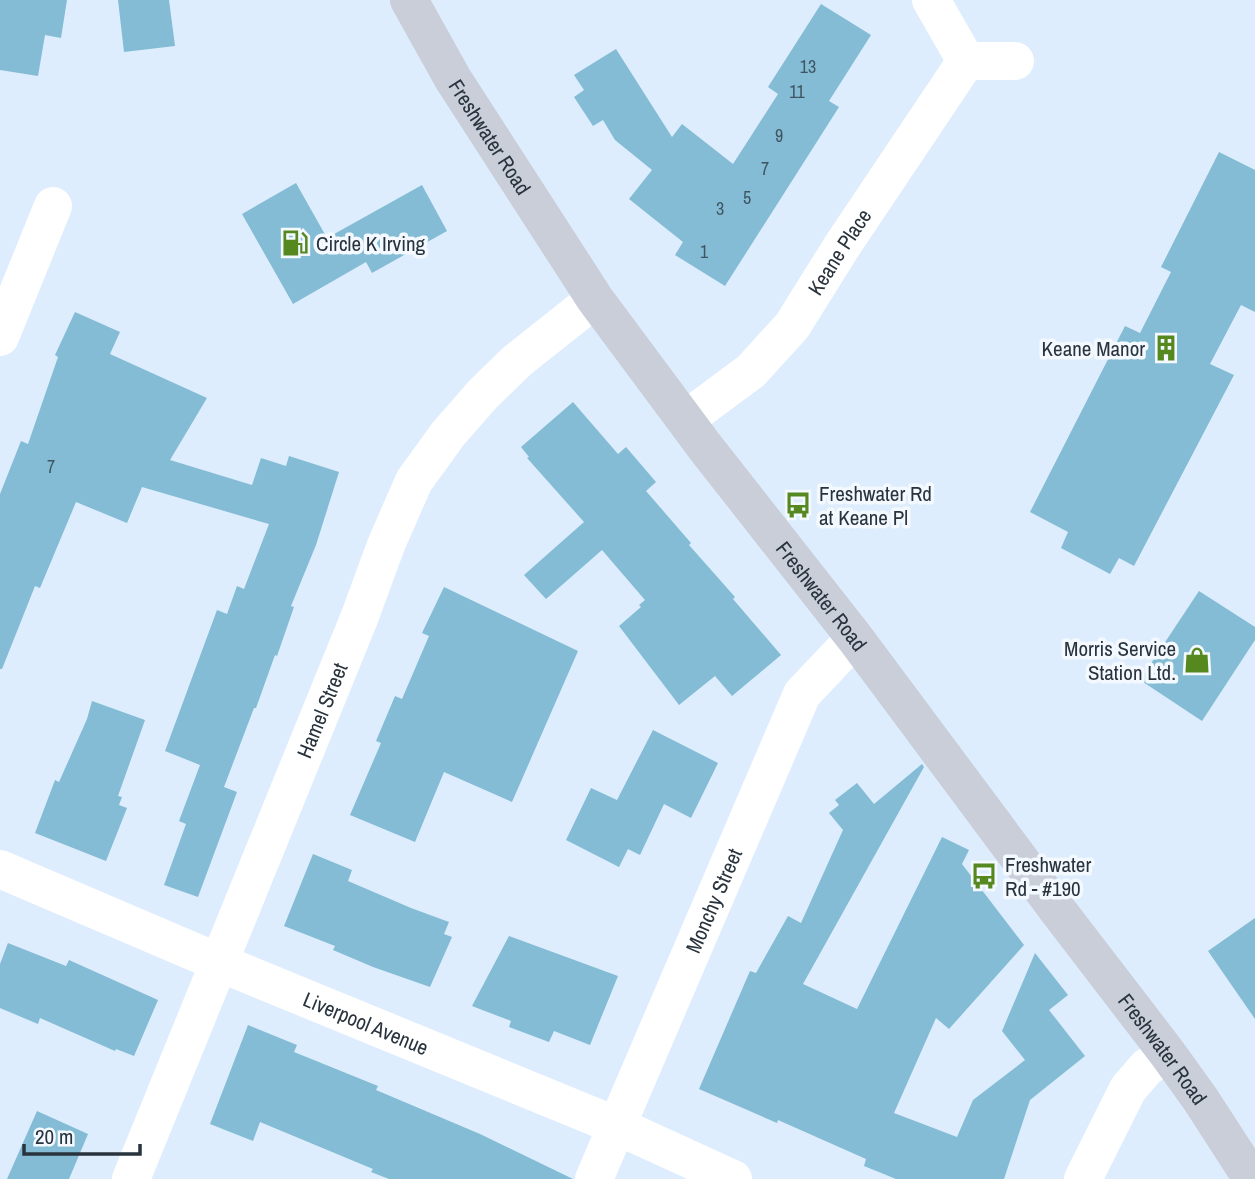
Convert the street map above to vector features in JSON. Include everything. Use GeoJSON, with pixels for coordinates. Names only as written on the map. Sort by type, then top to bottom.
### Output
{"type":"FeatureCollection","features":[{"type":"Feature","properties":{"kind":"main road","name":"Freshwater Road"},"geometry":{"type":"LineString","coordinates":[[409,0],[453,79],[595,299],[685,420],[855,638],[1168,1054],[1252,1179]]}},
{"type":"Feature","properties":{"kind":"street"},"geometry":{"type":"LineString","coordinates":[[931,0],[966,61],[1015,61]]}},
{"type":"Feature","properties":{"kind":"street","name":"Keane Place"},"geometry":{"type":"LineString","coordinates":[[685,420],[751,371],[792,326],[838,252],[966,61]]}},
{"type":"Feature","properties":{"kind":"street"},"geometry":{"type":"LineString","coordinates":[[0,337],[53,206]]}},
{"type":"Feature","properties":{"kind":"street","name":"Hamel Street"},"geometry":{"type":"LineString","coordinates":[[131,1179],[414,481],[448,434],[483,394],[517,361],[595,299]]}},
{"type":"Feature","properties":{"kind":"street","name":"Monchy Street"},"geometry":{"type":"LineString","coordinates":[[594,1179],[802,694],[855,638]]}},
{"type":"Feature","properties":{"kind":"street","name":"Liverpool Avenue"},"geometry":{"type":"LineString","coordinates":[[0,869],[617,1126],[733,1179]]}},
{"type":"Feature","properties":{"kind":"street"},"geometry":{"type":"LineString","coordinates":[[1083,1179],[1128,1089],[1147,1067],[1168,1054]]}},
{"type":"Feature","properties":{"kind":"building"},"geometry":{"type":"Polygon","coordinates":[[[0,0],[67,0],[61,38],[45,35],[38,76],[0,70],[0,0]]]}},
{"type":"Feature","properties":{"kind":"building"},"geometry":{"type":"Polygon","coordinates":[[[118,0],[169,0],[175,46],[124,52],[118,0]]]}},
{"type":"Feature","properties":{"kind":"building"},"geometry":{"type":"Polygon","coordinates":[[[821,4],[871,35],[829,101],[839,107],[725,286],[675,255],[683,242],[629,199],[652,170],[615,140],[603,120],[593,126],[574,97],[584,90],[574,75],[616,49],[672,137],[682,124],[733,164],[778,94],[768,87],[821,4]]]}},
{"type":"Feature","properties":{"kind":"building","name":"Keane Manor"},"geometry":{"type":"Polygon","coordinates":[[[1219,152],[1255,170],[1255,312],[1241,305],[1210,364],[1234,375],[1134,566],[1119,558],[1110,574],[1061,548],[1068,532],[1030,512],[1125,326],[1140,333],[1171,272],[1161,267],[1219,152]]]}},
{"type":"Feature","properties":{"kind":"building"},"geometry":{"type":"Polygon","coordinates":[[[296,183],[327,238],[422,185],[447,231],[372,273],[366,262],[293,304],[242,214],[296,183]]]}},
{"type":"Feature","properties":{"kind":"building"},"geometry":{"type":"Polygon","coordinates":[[[75,312],[120,332],[110,354],[207,398],[170,460],[252,485],[261,458],[286,466],[289,456],[339,472],[316,545],[291,606],[294,607],[277,656],[275,655],[224,787],[237,792],[198,897],[164,885],[186,824],[179,821],[200,765],[165,751],[217,610],[227,614],[237,586],[244,589],[269,524],[142,487],[127,523],[76,502],[40,588],[35,586],[0,669],[0,494],[21,441],[28,444],[58,357],[55,355],[75,312]]]}},
{"type":"Feature","properties":{"kind":"building"},"geometry":{"type":"Polygon","coordinates":[[[573,402],[618,454],[626,447],[656,482],[646,491],[781,655],[732,696],[715,676],[679,705],[619,626],[641,607],[639,605],[645,600],[602,550],[546,599],[524,575],[584,522],[527,458],[529,457],[521,447],[573,402]]]}},
{"type":"Feature","properties":{"kind":"building"},"geometry":{"type":"Polygon","coordinates":[[[444,587],[578,651],[512,802],[444,772],[415,842],[350,815],[381,743],[376,741],[395,696],[402,699],[429,636],[422,633],[444,587]]]}},
{"type":"Feature","properties":{"kind":"building","name":"Morris Service Station Ltd."},"geometry":{"type":"Polygon","coordinates":[[[1199,591],[1255,627],[1255,640],[1202,721],[1140,680],[1199,591]]]}},
{"type":"Feature","properties":{"kind":"building"},"geometry":{"type":"Polygon","coordinates":[[[92,701],[145,720],[118,796],[122,797],[119,805],[127,808],[106,861],[35,833],[55,780],[59,782],[87,719],[92,701]]]}},
{"type":"Feature","properties":{"kind":"building"},"geometry":{"type":"Polygon","coordinates":[[[653,730],[718,763],[691,818],[664,804],[640,855],[628,849],[619,867],[566,840],[591,788],[617,800],[653,730]]]}},
{"type":"Feature","properties":{"kind":"building"},"geometry":{"type":"Polygon","coordinates":[[[922,764],[924,767],[803,984],[857,1009],[942,837],[969,850],[962,864],[1024,945],[949,1029],[936,1018],[894,1113],[957,1137],[973,1100],[1025,1060],[1002,1031],[1035,953],[1068,995],[1049,1010],[1085,1056],[1030,1100],[1004,1179],[896,1179],[864,1166],[866,1159],[699,1089],[750,971],[756,973],[788,916],[801,923],[843,830],[829,813],[839,805],[835,800],[857,783],[874,804],[922,764]]]}},
{"type":"Feature","properties":{"kind":"building"},"geometry":{"type":"Polygon","coordinates":[[[313,854],[352,870],[348,881],[449,922],[444,934],[452,937],[430,987],[373,967],[333,950],[335,946],[284,926],[313,854]]]}},
{"type":"Feature","properties":{"kind":"building"},"geometry":{"type":"Polygon","coordinates":[[[1255,918],[1255,1019],[1208,951],[1255,918]]]}},
{"type":"Feature","properties":{"kind":"building"},"geometry":{"type":"Polygon","coordinates":[[[509,936],[618,976],[590,1045],[554,1031],[549,1042],[509,1027],[511,1021],[472,1006],[509,936]]]}},
{"type":"Feature","properties":{"kind":"building"},"geometry":{"type":"Polygon","coordinates":[[[8,943],[66,966],[69,960],[158,1000],[134,1056],[116,1049],[115,1051],[40,1018],[38,1024],[0,1008],[0,964],[8,943]]]}},
{"type":"Feature","properties":{"kind":"building"},"geometry":{"type":"Polygon","coordinates":[[[248,1025],[297,1045],[294,1052],[378,1086],[376,1090],[480,1134],[573,1179],[389,1179],[371,1172],[373,1169],[260,1122],[253,1141],[210,1124],[248,1025]]]}},
{"type":"Feature","properties":{"kind":"building"},"geometry":{"type":"Polygon","coordinates":[[[37,1111],[88,1134],[69,1179],[7,1179],[37,1111]]]}},
{"type":"Feature","properties":{"kind":"place","name":"Circle K Irving"},"geometry":{"type":"Point","coordinates":[295,243]}},
{"type":"Feature","properties":{"kind":"place","name":"Keane Manor"},"geometry":{"type":"Point","coordinates":[1166,348]}},
{"type":"Feature","properties":{"kind":"place","name":"Freshwater Rd at Keane Pl"},"geometry":{"type":"Point","coordinates":[798,505]}},
{"type":"Feature","properties":{"kind":"place","name":"Morris Service Station Ltd."},"geometry":{"type":"Point","coordinates":[1197,660]}},
{"type":"Feature","properties":{"kind":"place","name":"Freshwater Rd - #190"},"geometry":{"type":"Point","coordinates":[984,876]}}]}
